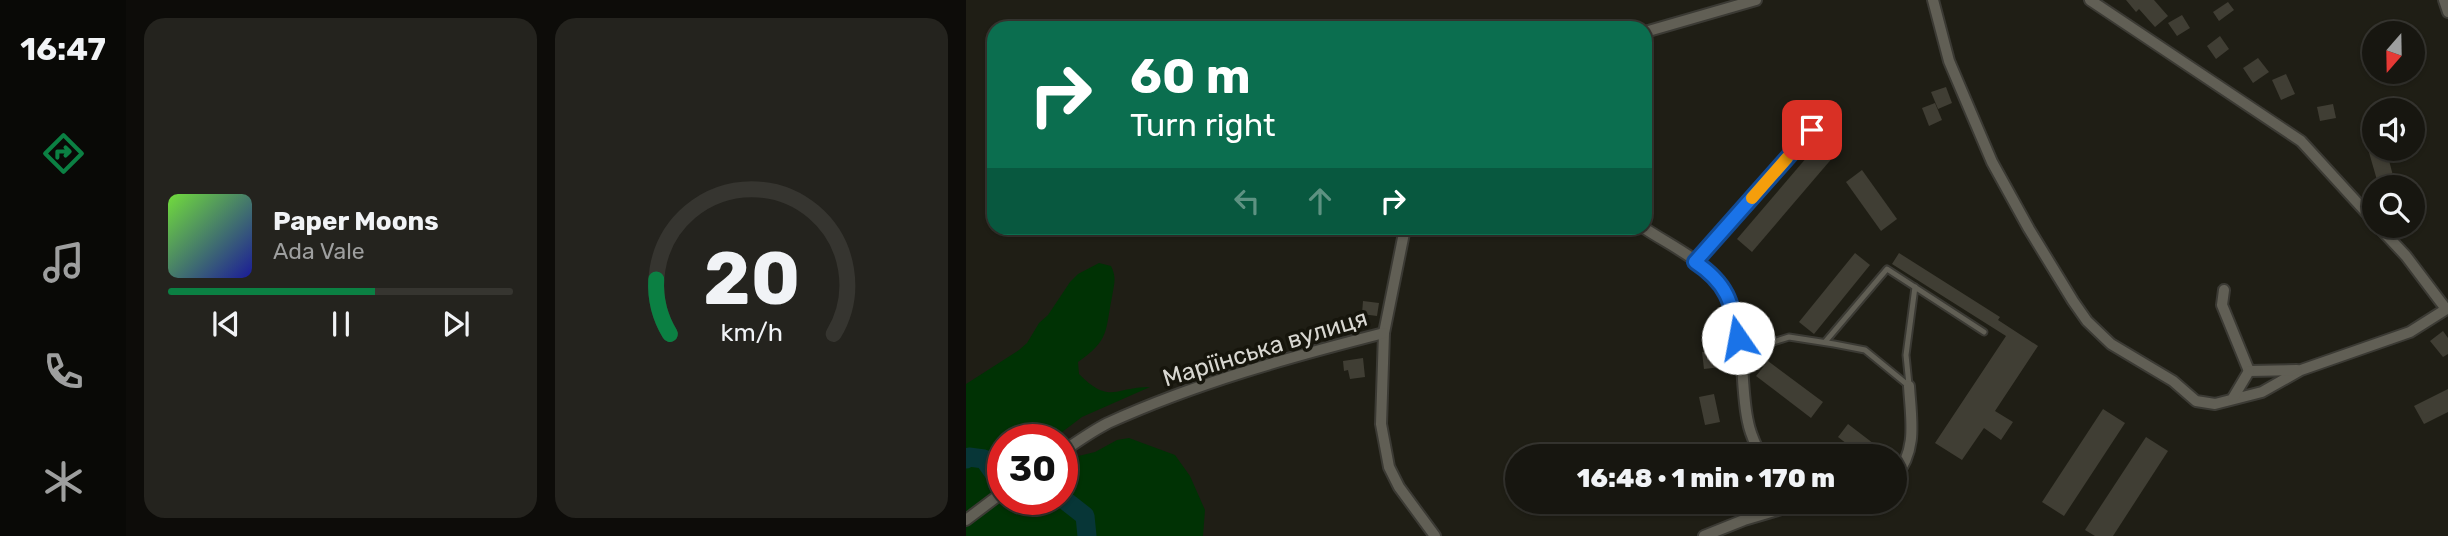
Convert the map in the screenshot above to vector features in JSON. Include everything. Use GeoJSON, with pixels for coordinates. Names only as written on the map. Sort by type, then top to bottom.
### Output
{"type":"FeatureCollection","features":[{"type":"Feature","properties":{"kind":"street"},"geometry":{"type":"LineString","coordinates":[[1652,30],[1756,0]]}},
{"type":"Feature","properties":{"kind":"street"},"geometry":{"type":"LineString","coordinates":[[1933,0],[1950,61],[1992,162],[2029,229],[2080,311],[2111,344],[2173,381],[2196,401],[2215,404],[2262,392],[2301,370],[2410,332],[2448,310],[2389,238]]}},
{"type":"Feature","properties":{"kind":"street"},"geometry":{"type":"LineString","coordinates":[[2444,0],[2448,12]]}},
{"type":"Feature","properties":{"kind":"street"},"geometry":{"type":"LineString","coordinates":[[2095,1],[2301,141],[2362,208]]}},
{"type":"Feature","properties":{"kind":"street"},"geometry":{"type":"LineString","coordinates":[[1652,233],[1718,280],[1728,296],[1742,361],[1747,419],[1755,444]]}},
{"type":"Feature","properties":{"kind":"street","name":"Маріїнська вулиця"},"geometry":{"type":"LineString","coordinates":[[1078,442],[1106,425],[1189,391],[1261,366],[1384,333],[1404,235]]}},
{"type":"Feature","properties":{"kind":"street"},"geometry":{"type":"LineString","coordinates":[[2224,290],[2222,305],[2249,371]]}},
{"type":"Feature","properties":{"kind":"street"},"geometry":{"type":"LineString","coordinates":[[1384,333],[1381,424],[1383,444],[1399,486],[1435,536]]}},
{"type":"Feature","properties":{"kind":"street"},"geometry":{"type":"LineString","coordinates":[[2249,371],[2301,370]]}},
{"type":"Feature","properties":{"kind":"street"},"geometry":{"type":"LineString","coordinates":[[2233,398],[2249,371]]}},
{"type":"Feature","properties":{"kind":"street"},"geometry":{"type":"LineString","coordinates":[[1907,456],[1912,442],[1909,386]]}},
{"type":"Feature","properties":{"kind":"street"},"geometry":{"type":"LineString","coordinates":[[967,519],[987,504]]}},
{"type":"Feature","properties":{"kind":"street"},"geometry":{"type":"LineString","coordinates":[[1704,536],[1764,514]]}},
{"type":"Feature","properties":{"kind":"lane"},"geometry":{"type":"LineString","coordinates":[[1695,262],[1812,130]]}},
{"type":"Feature","properties":{"kind":"lane"},"geometry":{"type":"LineString","coordinates":[[1825,342],[1886,269],[1984,332]]}},
{"type":"Feature","properties":{"kind":"lane"},"geometry":{"type":"LineString","coordinates":[[1909,386],[1906,355],[1915,287]]}},
{"type":"Feature","properties":{"kind":"lane"},"geometry":{"type":"LineString","coordinates":[[1742,361],[1770,344],[1789,337],[1825,342],[1866,350],[1909,386]]}},
{"type":"Feature","properties":{"kind":"green space"},"geometry":{"type":"Polygon","coordinates":[[[1099,263],[1111,266],[1114,274],[1104,334],[1096,347],[1078,362],[1079,374],[1106,392],[1150,387],[1082,417],[1073,424],[987,424],[987,515],[1078,515],[1078,456],[1095,452],[1117,440],[1129,438],[1175,455],[1190,476],[1205,510],[1203,536],[966,536],[966,384],[1027,343],[1039,323],[1078,274],[1099,263]]]}},
{"type":"Feature","properties":{"kind":"building"},"geometry":{"type":"Polygon","coordinates":[[[2126,0],[2154,0],[2168,16],[2155,27],[2139,9],[2136,12],[2126,0]]]}},
{"type":"Feature","properties":{"kind":"building"},"geometry":{"type":"Polygon","coordinates":[[[2228,2],[2234,10],[2219,21],[2213,12],[2228,2]]]}},
{"type":"Feature","properties":{"kind":"building"},"geometry":{"type":"Polygon","coordinates":[[[2182,15],[2190,28],[2177,36],[2168,23],[2182,15]]]}},
{"type":"Feature","properties":{"kind":"building"},"geometry":{"type":"Polygon","coordinates":[[[2220,36],[2229,49],[2216,59],[2207,46],[2220,36]]]}},
{"type":"Feature","properties":{"kind":"building"},"geometry":{"type":"Polygon","coordinates":[[[2258,58],[2269,72],[2253,83],[2243,68],[2258,58]]]}},
{"type":"Feature","properties":{"kind":"building"},"geometry":{"type":"Polygon","coordinates":[[[2286,74],[2295,94],[2281,100],[2272,80],[2286,74]]]}},
{"type":"Feature","properties":{"kind":"building"},"geometry":{"type":"Polygon","coordinates":[[[1946,87],[1952,103],[1938,109],[1931,92],[1946,87]]]}},
{"type":"Feature","properties":{"kind":"building"},"geometry":{"type":"Polygon","coordinates":[[[1935,103],[1942,120],[1929,126],[1922,108],[1935,103]]]}},
{"type":"Feature","properties":{"kind":"building"},"geometry":{"type":"Polygon","coordinates":[[[2333,104],[2336,118],[2320,121],[2317,107],[2333,104]]]}},
{"type":"Feature","properties":{"kind":"building"},"geometry":{"type":"Polygon","coordinates":[[[1819,143],[1834,156],[1752,252],[1737,239],[1819,143]]]}},
{"type":"Feature","properties":{"kind":"building"},"geometry":{"type":"Polygon","coordinates":[[[2371,161],[2389,161],[2393,175],[2376,175],[2371,161]]]}},
{"type":"Feature","properties":{"kind":"building"},"geometry":{"type":"Polygon","coordinates":[[[1862,170],[1897,219],[1881,231],[1846,182],[1862,170]]]}},
{"type":"Feature","properties":{"kind":"building"},"geometry":{"type":"Polygon","coordinates":[[[1855,253],[1870,265],[1814,334],[1799,322],[1855,253]]]}},
{"type":"Feature","properties":{"kind":"building"},"geometry":{"type":"Polygon","coordinates":[[[1899,253],[2000,317],[1998,320],[2038,346],[1995,411],[2013,422],[2001,440],[1984,428],[1962,460],[1935,443],[2006,336],[1892,264],[1899,253]]]}},
{"type":"Feature","properties":{"kind":"building"},"geometry":{"type":"Polygon","coordinates":[[[1363,301],[1379,303],[1377,316],[1362,314],[1363,301]]]}},
{"type":"Feature","properties":{"kind":"building"},"geometry":{"type":"Polygon","coordinates":[[[2443,331],[2448,338],[2448,354],[2443,357],[2430,341],[2443,331]]]}},
{"type":"Feature","properties":{"kind":"building"},"geometry":{"type":"Polygon","coordinates":[[[1719,350],[1721,367],[1704,369],[1702,352],[1719,350]]]}},
{"type":"Feature","properties":{"kind":"building"},"geometry":{"type":"Polygon","coordinates":[[[1363,358],[1365,377],[1350,379],[1348,370],[1344,371],[1343,361],[1363,358]]]}},
{"type":"Feature","properties":{"kind":"building"},"geometry":{"type":"Polygon","coordinates":[[[1768,361],[1823,402],[1811,418],[1756,376],[1768,361]]]}},
{"type":"Feature","properties":{"kind":"building"},"geometry":{"type":"Polygon","coordinates":[[[2448,389],[2448,412],[2424,424],[2414,406],[2448,389]]]}},
{"type":"Feature","properties":{"kind":"building"},"geometry":{"type":"Polygon","coordinates":[[[1714,394],[1720,422],[1705,425],[1699,397],[1714,394]]]}},
{"type":"Feature","properties":{"kind":"building"},"geometry":{"type":"Polygon","coordinates":[[[2103,409],[2125,423],[2064,516],[2042,502],[2103,409]]]}},
{"type":"Feature","properties":{"kind":"building"},"geometry":{"type":"Polygon","coordinates":[[[1848,424],[1874,444],[1847,444],[1838,437],[1848,424]]]}},
{"type":"Feature","properties":{"kind":"building"},"geometry":{"type":"Polygon","coordinates":[[[2146,437],[2168,451],[2113,536],[2095,536],[2085,530],[2146,437]]]}},
{"type":"Feature","properties":{"kind":"waterway"},"geometry":{"type":"LineString","coordinates":[[966,459],[984,459],[987,463]]}},
{"type":"Feature","properties":{"kind":"waterway"},"geometry":{"type":"LineString","coordinates":[[1078,511],[1085,516],[1087,536]]}},
{"type":"Feature","properties":{"kind":"slow traffic"},"geometry":{"type":"LineString","coordinates":[[1752,198],[1787,158]]}},
{"type":"Feature","properties":{"kind":"route"},"geometry":{"type":"LineString","coordinates":[[1738,338],[1728,296],[1718,280],[1695,262],[1812,130]]}}]}
